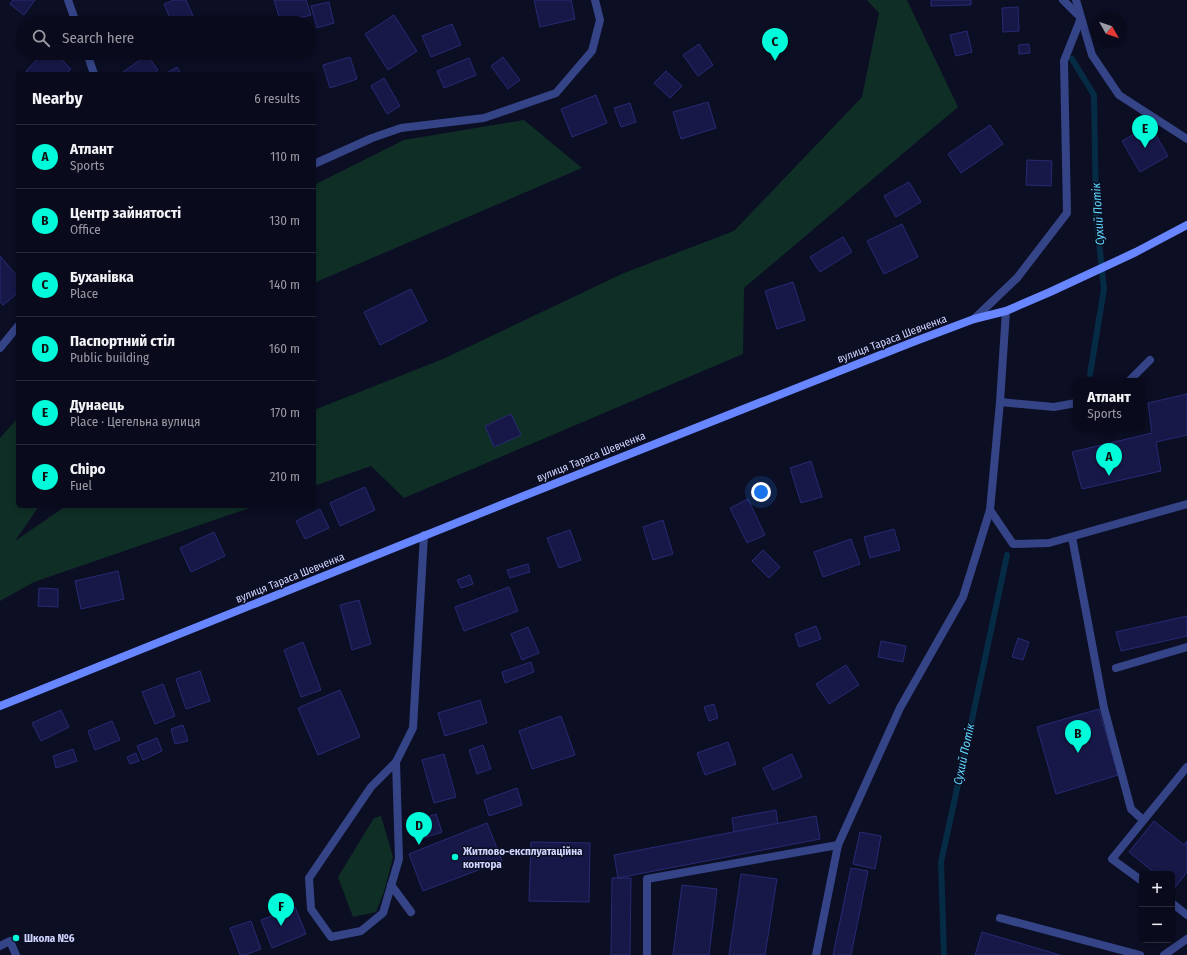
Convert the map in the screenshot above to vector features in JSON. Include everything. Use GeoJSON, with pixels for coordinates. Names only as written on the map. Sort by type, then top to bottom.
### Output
{"type":"FeatureCollection","features":[{"type":"Feature","properties":{"kind":"street"},"geometry":{"type":"LineString","coordinates":[[68,0],[74,16]]}},
{"type":"Feature","properties":{"kind":"street"},"geometry":{"type":"LineString","coordinates":[[316,163],[372,138],[401,128],[484,118],[556,94],[592,51],[600,20],[595,0]]}},
{"type":"Feature","properties":{"kind":"street"},"geometry":{"type":"LineString","coordinates":[[1063,0],[1081,18]]}},
{"type":"Feature","properties":{"kind":"street"},"geometry":{"type":"LineString","coordinates":[[1076,0],[1092,54],[1119,95],[1187,139]]}},
{"type":"Feature","properties":{"kind":"street"},"geometry":{"type":"LineString","coordinates":[[974,319],[1017,278],[1067,212],[1064,61],[1081,18]]}},
{"type":"Feature","properties":{"kind":"street"},"geometry":{"type":"LineString","coordinates":[[89,60],[93,72]]}},
{"type":"Feature","properties":{"kind":"street","name":"вулиця Тараса Шевченка"},"geometry":{"type":"LineString","coordinates":[[0,706],[899,348],[974,319],[1006,311],[1136,252],[1187,225]]}},
{"type":"Feature","properties":{"kind":"street"},"geometry":{"type":"LineString","coordinates":[[816,955],[838,845],[900,708],[963,597],[990,510],[1000,402],[1006,311]]}},
{"type":"Feature","properties":{"kind":"street"},"geometry":{"type":"LineString","coordinates":[[0,348],[16,328]]}},
{"type":"Feature","properties":{"kind":"street"},"geometry":{"type":"LineString","coordinates":[[1132,378],[1150,360]]}},
{"type":"Feature","properties":{"kind":"street"},"geometry":{"type":"LineString","coordinates":[[1000,402],[1054,408],[1073,404]]}},
{"type":"Feature","properties":{"kind":"street"},"geometry":{"type":"LineString","coordinates":[[990,510],[1012,544],[1049,543],[1187,504]]}},
{"type":"Feature","properties":{"kind":"street"},"geometry":{"type":"LineString","coordinates":[[396,762],[399,859],[383,913],[361,931],[331,937],[311,909],[309,878],[372,787],[396,762],[414,728],[424,536]]}},
{"type":"Feature","properties":{"kind":"street"},"geometry":{"type":"LineString","coordinates":[[1072,537],[1104,708],[1130,809],[1143,820]]}},
{"type":"Feature","properties":{"kind":"street"},"geometry":{"type":"LineString","coordinates":[[1116,668],[1187,647]]}},
{"type":"Feature","properties":{"kind":"street"},"geometry":{"type":"LineString","coordinates":[[1139,879],[1112,859],[1187,767]]}},
{"type":"Feature","properties":{"kind":"street"},"geometry":{"type":"LineString","coordinates":[[647,955],[647,879],[838,845]]}},
{"type":"Feature","properties":{"kind":"street"},"geometry":{"type":"LineString","coordinates":[[391,885],[411,912]]}},
{"type":"Feature","properties":{"kind":"street"},"geometry":{"type":"LineString","coordinates":[[1175,905],[1187,915]]}},
{"type":"Feature","properties":{"kind":"street"},"geometry":{"type":"LineString","coordinates":[[1000,918],[1140,955]]}},
{"type":"Feature","properties":{"kind":"street"},"geometry":{"type":"LineString","coordinates":[[1164,955],[1187,939]]}},
{"type":"Feature","properties":{"kind":"street"},"geometry":{"type":"LineString","coordinates":[[0,946],[10,941],[16,955]]}},
{"type":"Feature","properties":{"kind":"green space"},"geometry":{"type":"Polygon","coordinates":[[[867,0],[907,0],[958,107],[744,288],[743,354],[404,498],[371,466],[316,485],[316,409],[443,359],[624,273],[734,231],[862,97],[879,13],[867,0]]]}},
{"type":"Feature","properties":{"kind":"green space"},"geometry":{"type":"Polygon","coordinates":[[[524,120],[582,168],[316,282],[316,184],[404,140],[524,120]]]}},
{"type":"Feature","properties":{"kind":"green space"},"geometry":{"type":"Polygon","coordinates":[[[16,420],[16,508],[38,508],[15,541],[63,508],[249,508],[34,582],[0,601],[0,438],[16,420]]]}},
{"type":"Feature","properties":{"kind":"green space"},"geometry":{"type":"Polygon","coordinates":[[[381,816],[393,857],[384,892],[376,912],[353,917],[338,877],[374,818],[381,816]]]}},
{"type":"Feature","properties":{"kind":"building"},"geometry":{"type":"Polygon","coordinates":[[[13,0],[35,0],[24,15],[10,4],[13,0]]]}},
{"type":"Feature","properties":{"kind":"building"},"geometry":{"type":"Polygon","coordinates":[[[174,0],[186,0],[193,16],[169,16],[164,4],[174,0]]]}},
{"type":"Feature","properties":{"kind":"building"},"geometry":{"type":"Polygon","coordinates":[[[274,0],[306,0],[311,15],[307,16],[279,16],[274,0]]]}},
{"type":"Feature","properties":{"kind":"building"},"geometry":{"type":"Polygon","coordinates":[[[534,0],[571,0],[575,19],[540,27],[534,0]]]}},
{"type":"Feature","properties":{"kind":"building"},"geometry":{"type":"Polygon","coordinates":[[[931,0],[971,0],[971,5],[931,6],[931,0]]]}},
{"type":"Feature","properties":{"kind":"building"},"geometry":{"type":"Polygon","coordinates":[[[329,2],[334,23],[317,28],[316,16],[314,16],[311,6],[329,2]]]}},
{"type":"Feature","properties":{"kind":"building"},"geometry":{"type":"Polygon","coordinates":[[[1018,7],[1019,31],[1003,32],[1002,8],[1018,7]]]}},
{"type":"Feature","properties":{"kind":"building"},"geometry":{"type":"Polygon","coordinates":[[[394,15],[417,51],[388,70],[365,34],[394,15]]]}},
{"type":"Feature","properties":{"kind":"building"},"geometry":{"type":"Polygon","coordinates":[[[452,24],[461,45],[431,57],[422,36],[452,24]]]}},
{"type":"Feature","properties":{"kind":"building"},"geometry":{"type":"Polygon","coordinates":[[[967,31],[972,52],[956,56],[950,35],[967,31]]]}},
{"type":"Feature","properties":{"kind":"building"},"geometry":{"type":"Polygon","coordinates":[[[699,44],[713,65],[698,76],[683,55],[699,44]]]}},
{"type":"Feature","properties":{"kind":"building"},"geometry":{"type":"Polygon","coordinates":[[[1029,44],[1030,53],[1019,54],[1019,45],[1029,44]]]}},
{"type":"Feature","properties":{"kind":"building"},"geometry":{"type":"Polygon","coordinates":[[[350,57],[357,79],[330,88],[323,65],[350,57]]]}},
{"type":"Feature","properties":{"kind":"building"},"geometry":{"type":"Polygon","coordinates":[[[503,57],[520,80],[508,89],[491,66],[503,57]]]}},
{"type":"Feature","properties":{"kind":"building"},"geometry":{"type":"Polygon","coordinates":[[[469,58],[476,75],[444,88],[437,71],[469,58]]]}},
{"type":"Feature","properties":{"kind":"building"},"geometry":{"type":"Polygon","coordinates":[[[36,60],[62,60],[71,69],[68,72],[26,71],[36,60]]]}},
{"type":"Feature","properties":{"kind":"building"},"geometry":{"type":"Polygon","coordinates":[[[140,60],[151,60],[158,70],[156,72],[123,72],[140,60]]]}},
{"type":"Feature","properties":{"kind":"building"},"geometry":{"type":"Polygon","coordinates":[[[177,67],[180,72],[168,72],[177,67]]]}},
{"type":"Feature","properties":{"kind":"building"},"geometry":{"type":"Polygon","coordinates":[[[666,71],[682,86],[670,98],[654,83],[666,71]]]}},
{"type":"Feature","properties":{"kind":"building"},"geometry":{"type":"Polygon","coordinates":[[[384,78],[400,106],[387,114],[371,86],[384,78]]]}},
{"type":"Feature","properties":{"kind":"building"},"geometry":{"type":"Polygon","coordinates":[[[596,95],[607,123],[572,137],[561,109],[596,95]]]}},
{"type":"Feature","properties":{"kind":"building"},"geometry":{"type":"Polygon","coordinates":[[[708,102],[716,128],[681,139],[673,112],[708,102]]]}},
{"type":"Feature","properties":{"kind":"building"},"geometry":{"type":"Polygon","coordinates":[[[630,103],[636,122],[621,127],[614,108],[630,103]]]}},
{"type":"Feature","properties":{"kind":"building"},"geometry":{"type":"Polygon","coordinates":[[[990,125],[1003,144],[961,173],[948,154],[990,125]]]}},
{"type":"Feature","properties":{"kind":"building"},"geometry":{"type":"Polygon","coordinates":[[[1150,125],[1168,156],[1140,172],[1122,141],[1150,125]]]}},
{"type":"Feature","properties":{"kind":"building"},"geometry":{"type":"Polygon","coordinates":[[[1027,160],[1052,161],[1051,186],[1026,185],[1027,160]]]}},
{"type":"Feature","properties":{"kind":"building"},"geometry":{"type":"Polygon","coordinates":[[[909,182],[921,202],[896,217],[884,196],[909,182]]]}},
{"type":"Feature","properties":{"kind":"building"},"geometry":{"type":"Polygon","coordinates":[[[902,224],[918,257],[884,274],[867,241],[902,224]]]}},
{"type":"Feature","properties":{"kind":"building"},"geometry":{"type":"Polygon","coordinates":[[[843,237],[852,252],[820,272],[810,257],[843,237]]]}},
{"type":"Feature","properties":{"kind":"building"},"geometry":{"type":"Polygon","coordinates":[[[0,256],[16,275],[16,295],[3,305],[0,302],[0,256]]]}},
{"type":"Feature","properties":{"kind":"building"},"geometry":{"type":"Polygon","coordinates":[[[793,282],[805,320],[777,329],[765,291],[793,282]]]}},
{"type":"Feature","properties":{"kind":"building"},"geometry":{"type":"Polygon","coordinates":[[[411,289],[427,321],[380,345],[364,312],[411,289]]]}},
{"type":"Feature","properties":{"kind":"building"},"geometry":{"type":"Polygon","coordinates":[[[1187,394],[1187,435],[1156,442],[1161,471],[1082,489],[1072,452],[1152,433],[1148,403],[1187,394]]]}},
{"type":"Feature","properties":{"kind":"building"},"geometry":{"type":"Polygon","coordinates":[[[511,414],[521,435],[494,447],[485,426],[511,414]]]}},
{"type":"Feature","properties":{"kind":"building"},"geometry":{"type":"Polygon","coordinates":[[[811,461],[822,497],[801,503],[790,468],[811,461]]]}},
{"type":"Feature","properties":{"kind":"building"},"geometry":{"type":"Polygon","coordinates":[[[365,487],[375,510],[340,526],[330,503],[365,487]]]}},
{"type":"Feature","properties":{"kind":"building"},"geometry":{"type":"Polygon","coordinates":[[[748,499],[765,535],[747,543],[730,508],[748,499]]]}},
{"type":"Feature","properties":{"kind":"building"},"geometry":{"type":"Polygon","coordinates":[[[320,509],[329,528],[305,539],[296,521],[320,509]]]}},
{"type":"Feature","properties":{"kind":"building"},"geometry":{"type":"Polygon","coordinates":[[[663,520],[673,554],[653,560],[643,527],[663,520]]]}},
{"type":"Feature","properties":{"kind":"building"},"geometry":{"type":"Polygon","coordinates":[[[894,529],[900,550],[870,558],[864,537],[894,529]]]}},
{"type":"Feature","properties":{"kind":"building"},"geometry":{"type":"Polygon","coordinates":[[[570,530],[581,560],[559,568],[547,538],[570,530]]]}},
{"type":"Feature","properties":{"kind":"building"},"geometry":{"type":"Polygon","coordinates":[[[214,532],[225,556],[191,572],[180,548],[214,532]]]}},
{"type":"Feature","properties":{"kind":"building"},"geometry":{"type":"Polygon","coordinates":[[[851,539],[860,564],[823,577],[814,552],[851,539]]]}},
{"type":"Feature","properties":{"kind":"building"},"geometry":{"type":"Polygon","coordinates":[[[763,550],[780,567],[769,578],[752,561],[763,550]]]}},
{"type":"Feature","properties":{"kind":"building"},"geometry":{"type":"Polygon","coordinates":[[[528,564],[530,572],[510,578],[507,570],[528,564]]]}},
{"type":"Feature","properties":{"kind":"building"},"geometry":{"type":"Polygon","coordinates":[[[118,571],[124,599],[81,609],[75,581],[118,571]]]}},
{"type":"Feature","properties":{"kind":"building"},"geometry":{"type":"Polygon","coordinates":[[[470,575],[473,584],[461,588],[457,580],[470,575]]]}},
{"type":"Feature","properties":{"kind":"building"},"geometry":{"type":"Polygon","coordinates":[[[509,587],[518,611],[464,631],[455,607],[509,587]]]}},
{"type":"Feature","properties":{"kind":"building"},"geometry":{"type":"Polygon","coordinates":[[[39,588],[58,589],[58,607],[38,606],[39,588]]]}},
{"type":"Feature","properties":{"kind":"building"},"geometry":{"type":"Polygon","coordinates":[[[359,600],[371,644],[352,650],[340,605],[359,600]]]}},
{"type":"Feature","properties":{"kind":"building"},"geometry":{"type":"Polygon","coordinates":[[[1187,616],[1187,636],[1121,651],[1116,632],[1187,616]]]}},
{"type":"Feature","properties":{"kind":"building"},"geometry":{"type":"Polygon","coordinates":[[[816,626],[821,639],[799,647],[795,634],[816,626]]]}},
{"type":"Feature","properties":{"kind":"building"},"geometry":{"type":"Polygon","coordinates":[[[528,627],[539,653],[522,660],[511,634],[528,627]]]}},
{"type":"Feature","properties":{"kind":"building"},"geometry":{"type":"Polygon","coordinates":[[[1018,638],[1029,642],[1023,660],[1012,657],[1018,638]]]}},
{"type":"Feature","properties":{"kind":"building"},"geometry":{"type":"Polygon","coordinates":[[[881,641],[906,646],[903,662],[878,657],[881,641]]]}},
{"type":"Feature","properties":{"kind":"building"},"geometry":{"type":"Polygon","coordinates":[[[303,642],[321,690],[301,697],[284,650],[303,642]]]}},
{"type":"Feature","properties":{"kind":"building"},"geometry":{"type":"Polygon","coordinates":[[[531,662],[534,672],[505,683],[502,672],[531,662]]]}},
{"type":"Feature","properties":{"kind":"building"},"geometry":{"type":"Polygon","coordinates":[[[846,665],[859,685],[829,704],[816,684],[846,665]]]}},
{"type":"Feature","properties":{"kind":"building"},"geometry":{"type":"Polygon","coordinates":[[[200,671],[210,701],[186,709],[176,679],[200,671]]]}},
{"type":"Feature","properties":{"kind":"building"},"geometry":{"type":"Polygon","coordinates":[[[163,684],[175,716],[155,724],[142,692],[163,684]]]}},
{"type":"Feature","properties":{"kind":"building"},"geometry":{"type":"Polygon","coordinates":[[[340,690],[360,737],[318,755],[298,708],[340,690]]]}},
{"type":"Feature","properties":{"kind":"building"},"geometry":{"type":"Polygon","coordinates":[[[480,700],[487,723],[445,736],[438,713],[480,700]]]}},
{"type":"Feature","properties":{"kind":"building"},"geometry":{"type":"Polygon","coordinates":[[[714,704],[718,718],[709,721],[704,707],[714,704]]]}},
{"type":"Feature","properties":{"kind":"building"},"geometry":{"type":"Polygon","coordinates":[[[1099,709],[1118,775],[1056,794],[1037,727],[1099,709]]]}},
{"type":"Feature","properties":{"kind":"building"},"geometry":{"type":"Polygon","coordinates":[[[61,710],[69,727],[41,741],[32,723],[61,710]]]}},
{"type":"Feature","properties":{"kind":"building"},"geometry":{"type":"Polygon","coordinates":[[[561,716],[575,755],[532,769],[519,731],[561,716]]]}},
{"type":"Feature","properties":{"kind":"building"},"geometry":{"type":"Polygon","coordinates":[[[112,721],[120,740],[95,750],[88,731],[112,721]]]}},
{"type":"Feature","properties":{"kind":"building"},"geometry":{"type":"Polygon","coordinates":[[[183,725],[188,741],[175,744],[171,729],[183,725]]]}},
{"type":"Feature","properties":{"kind":"building"},"geometry":{"type":"Polygon","coordinates":[[[157,738],[162,751],[143,760],[137,746],[157,738]]]}},
{"type":"Feature","properties":{"kind":"building"},"geometry":{"type":"Polygon","coordinates":[[[728,742],[736,764],[705,775],[697,753],[728,742]]]}},
{"type":"Feature","properties":{"kind":"building"},"geometry":{"type":"Polygon","coordinates":[[[483,745],[491,769],[477,774],[469,750],[483,745]]]}},
{"type":"Feature","properties":{"kind":"building"},"geometry":{"type":"Polygon","coordinates":[[[73,749],[77,761],[56,768],[53,756],[73,749]]]}},
{"type":"Feature","properties":{"kind":"building"},"geometry":{"type":"Polygon","coordinates":[[[136,753],[139,761],[130,764],[127,757],[136,753]]]}},
{"type":"Feature","properties":{"kind":"building"},"geometry":{"type":"Polygon","coordinates":[[[444,754],[456,797],[434,803],[422,760],[444,754]]]}},
{"type":"Feature","properties":{"kind":"building"},"geometry":{"type":"Polygon","coordinates":[[[792,754],[802,777],[773,790],[763,768],[792,754]]]}},
{"type":"Feature","properties":{"kind":"building"},"geometry":{"type":"Polygon","coordinates":[[[517,788],[522,805],[489,816],[484,800],[517,788]]]}},
{"type":"Feature","properties":{"kind":"building"},"geometry":{"type":"Polygon","coordinates":[[[776,810],[778,825],[734,832],[732,818],[776,810]]]}},
{"type":"Feature","properties":{"kind":"building"},"geometry":{"type":"Polygon","coordinates":[[[436,814],[442,832],[421,839],[416,821],[436,814]]]}},
{"type":"Feature","properties":{"kind":"building"},"geometry":{"type":"Polygon","coordinates":[[[816,816],[820,839],[618,878],[614,855],[816,816]]]}},
{"type":"Feature","properties":{"kind":"building"},"geometry":{"type":"Polygon","coordinates":[[[1154,821],[1184,845],[1187,841],[1187,872],[1175,888],[1175,871],[1152,871],[1129,852],[1154,821]]]}},
{"type":"Feature","properties":{"kind":"building","name":"Житлово-експлуатаційна контора"},"geometry":{"type":"Polygon","coordinates":[[[487,823],[502,861],[423,891],[409,854],[487,823]]]}},
{"type":"Feature","properties":{"kind":"building"},"geometry":{"type":"Polygon","coordinates":[[[860,832],[881,836],[875,869],[853,864],[860,832]]]}},
{"type":"Feature","properties":{"kind":"building"},"geometry":{"type":"Polygon","coordinates":[[[531,842],[590,843],[589,902],[529,901],[531,842]]]}},
{"type":"Feature","properties":{"kind":"building"},"geometry":{"type":"Polygon","coordinates":[[[851,868],[868,871],[851,955],[833,955],[851,868]]]}},
{"type":"Feature","properties":{"kind":"building"},"geometry":{"type":"Polygon","coordinates":[[[741,874],[777,879],[765,955],[729,955],[741,874]]]}},
{"type":"Feature","properties":{"kind":"building"},"geometry":{"type":"Polygon","coordinates":[[[612,878],[631,878],[630,955],[611,955],[612,878]]]}},
{"type":"Feature","properties":{"kind":"building"},"geometry":{"type":"Polygon","coordinates":[[[682,885],[717,889],[709,955],[673,955],[682,885]]]}},
{"type":"Feature","properties":{"kind":"building"},"geometry":{"type":"Polygon","coordinates":[[[295,907],[306,934],[272,948],[261,920],[295,907]]]}},
{"type":"Feature","properties":{"kind":"building"},"geometry":{"type":"Polygon","coordinates":[[[251,921],[261,949],[245,955],[240,955],[230,928],[251,921]]]}},
{"type":"Feature","properties":{"kind":"building"},"geometry":{"type":"Polygon","coordinates":[[[982,932],[1060,955],[975,955],[982,932]]]}},
{"type":"Feature","properties":{"kind":"waterway","name":"Сухий Потік"},"geometry":{"type":"LineString","coordinates":[[1072,59],[1094,95],[1096,213],[1104,289],[1090,374]]}},
{"type":"Feature","properties":{"kind":"waterway","name":"Сухий Потік"},"geometry":{"type":"LineString","coordinates":[[944,955],[941,862],[1007,555]]}},
{"type":"Feature","properties":{"kind":"place","name":"Буханівка"},"geometry":{"type":"Point","coordinates":[775,61]}},
{"type":"Feature","properties":{"kind":"place","name":"Дунаець"},"geometry":{"type":"Point","coordinates":[1145,148]}},
{"type":"Feature","properties":{"kind":"place","name":"Атлант"},"geometry":{"type":"Point","coordinates":[1109,476]}},
{"type":"Feature","properties":{"kind":"place","name":"Центр зайнятості"},"geometry":{"type":"Point","coordinates":[1078,753]}},
{"type":"Feature","properties":{"kind":"place","name":"Паспортний стіл"},"geometry":{"type":"Point","coordinates":[419,845]}},
{"type":"Feature","properties":{"kind":"place","name":"Житлово-експлуатаційна контора"},"geometry":{"type":"Point","coordinates":[455,857]}},
{"type":"Feature","properties":{"kind":"place","name":"Chipo"},"geometry":{"type":"Point","coordinates":[281,926]}},
{"type":"Feature","properties":{"kind":"place","name":"Школа №6"},"geometry":{"type":"Point","coordinates":[16,938]}}]}
